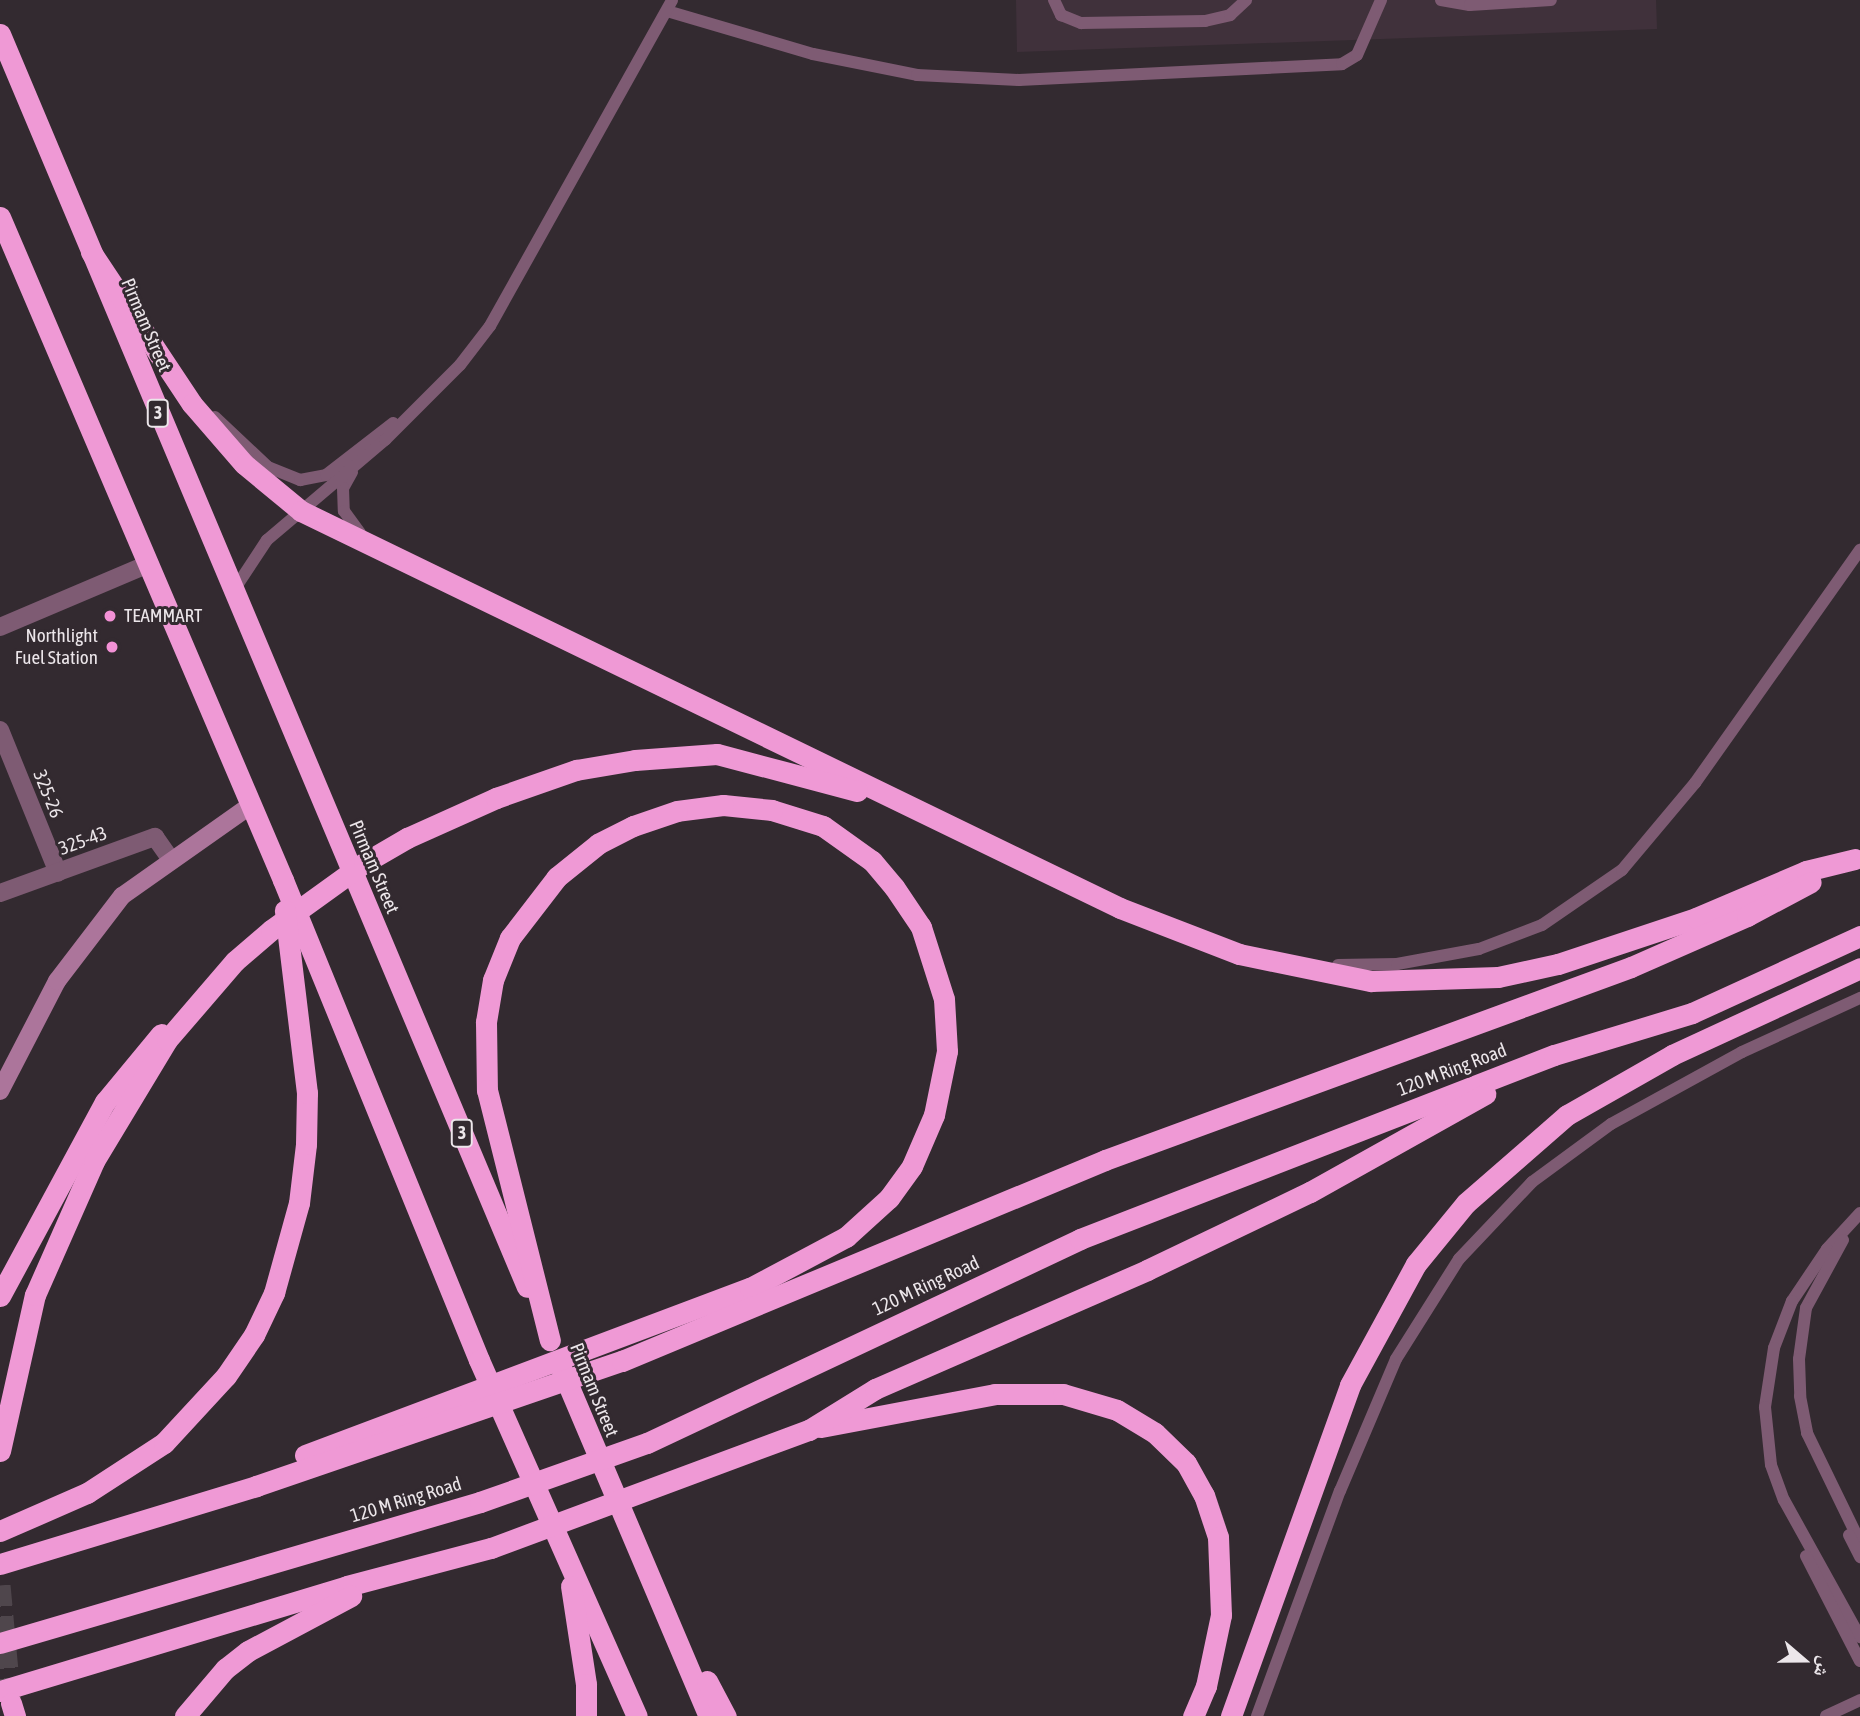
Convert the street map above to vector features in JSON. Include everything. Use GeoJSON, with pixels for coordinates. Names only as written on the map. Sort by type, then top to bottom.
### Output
{"type":"FeatureCollection","features":[{"type":"Feature","properties":{"kind":"highway","name":"Pirmam Street"},"geometry":{"type":"LineString","coordinates":[[0,34],[626,1525],[709,1716]]}},
{"type":"Feature","properties":{"kind":"highway"},"geometry":{"type":"LineString","coordinates":[[0,217],[117,485],[146,565],[283,880],[479,1360],[637,1716]]}},
{"type":"Feature","properties":{"kind":"highway"},"geometry":{"type":"LineString","coordinates":[[91,252],[192,404],[244,464],[301,511],[764,731],[909,806],[1120,908],[1239,954],[1371,981],[1498,977],[1558,964],[1696,918],[1806,871],[1857,857]]}},
{"type":"Feature","properties":{"kind":"highway"},"geometry":{"type":"LineString","coordinates":[[0,1296],[105,1102],[138,1057],[202,997],[235,961],[363,863],[407,838],[496,799],[576,770],[665,757],[717,754],[765,763],[909,806]]}},
{"type":"Feature","properties":{"kind":"highway"},"geometry":{"type":"LineString","coordinates":[[449,1410],[618,1339],[759,1284],[846,1237],[889,1198],[925,1142],[947,1051],[939,976],[921,927],[894,887],[872,862],[823,826],[772,810],[723,805],[677,811],[633,825],[598,844],[557,877],[510,938],[493,980],[486,1022],[488,1090],[550,1340]]}},
{"type":"Feature","properties":{"kind":"highway","name":"120 M Ring Road"},"geometry":{"type":"LineString","coordinates":[[0,1564],[256,1486],[449,1410],[622,1361],[1105,1160],[1631,967],[1747,916],[1857,857]]}},
{"type":"Feature","properties":{"kind":"highway"},"geometry":{"type":"LineString","coordinates":[[0,1531],[37,1518],[87,1493],[164,1443],[226,1376],[254,1335],[274,1293],[299,1203],[306,1144],[307,1093],[283,880]]}},
{"type":"Feature","properties":{"kind":"highway","name":"120 M Ring Road"},"geometry":{"type":"LineString","coordinates":[[0,1643],[480,1502],[647,1443],[1080,1239],[1554,1055],[1692,1013],[1860,936]]}},
{"type":"Feature","properties":{"kind":"highway"},"geometry":{"type":"LineString","coordinates":[[1231,1716],[1350,1385],[1416,1264],[1466,1203],[1567,1115],[1672,1055],[1860,968]]}},
{"type":"Feature","properties":{"kind":"highway"},"geometry":{"type":"LineString","coordinates":[[0,1451],[35,1295],[64,1226],[94,1161],[143,1079],[202,997]]}},
{"type":"Feature","properties":{"kind":"highway"},"geometry":{"type":"LineString","coordinates":[[809,1430],[875,1388],[1147,1270],[1310,1192],[1554,1055]]}},
{"type":"Feature","properties":{"kind":"highway"},"geometry":{"type":"LineString","coordinates":[[9,1703],[44,1678],[491,1548],[664,1487],[809,1430],[995,1394],[1063,1394],[1117,1410],[1155,1433],[1186,1463],[1204,1495],[1218,1537],[1221,1615],[1206,1686],[1193,1716]]}},
{"type":"Feature","properties":{"kind":"highway"},"geometry":{"type":"LineString","coordinates":[[626,1525],[726,1716]]}},
{"type":"Feature","properties":{"kind":"highway"},"geometry":{"type":"LineString","coordinates":[[566,1556],[586,1684],[586,1716]]}},
{"type":"Feature","properties":{"kind":"highway"},"geometry":{"type":"LineString","coordinates":[[184,1716],[217,1678],[248,1651],[307,1617],[402,1572]]}},
{"type":"Feature","properties":{"kind":"street"},"geometry":{"type":"LineString","coordinates":[[0,627],[146,565]]}},
{"type":"Feature","properties":{"kind":"street","name":"325-26"},"geometry":{"type":"LineString","coordinates":[[0,730],[58,873]]}},
{"type":"Feature","properties":{"kind":"street"},"geometry":{"type":"LineString","coordinates":[[0,1091],[57,981],[122,896],[251,805]]}},
{"type":"Feature","properties":{"kind":"street","name":"325-43"},"geometry":{"type":"LineString","coordinates":[[0,893],[155,837],[171,860]]}},
{"type":"Feature","properties":{"kind":"lane"},"geometry":{"type":"LineString","coordinates":[[1054,0],[1061,15],[1081,23],[1205,21],[1230,15],[1245,0]]}},
{"type":"Feature","properties":{"kind":"lane"},"geometry":{"type":"LineString","coordinates":[[234,590],[257,551],[430,396],[491,326],[516,287],[670,6],[813,54],[917,75],[1019,80],[1342,64],[1357,55],[1381,0]]}},
{"type":"Feature","properties":{"kind":"lane"},"geometry":{"type":"LineString","coordinates":[[1441,0],[1471,5],[1552,0]]}},
{"type":"Feature","properties":{"kind":"lane"},"geometry":{"type":"LineString","coordinates":[[150,339],[194,394],[257,457],[279,473],[300,480],[318,479],[339,467],[430,396]]}},
{"type":"Feature","properties":{"kind":"lane"},"geometry":{"type":"LineString","coordinates":[[360,461],[343,488],[344,511],[352,527],[386,552]]}},
{"type":"Feature","properties":{"kind":"lane"},"geometry":{"type":"LineString","coordinates":[[1239,954],[1355,967],[1435,958],[1516,936],[1574,906],[1622,870],[1664,825],[1860,550]]}},
{"type":"Feature","properties":{"kind":"lane"},"geometry":{"type":"LineString","coordinates":[[1257,1716],[1340,1491],[1396,1359],[1459,1259],[1532,1181],[1611,1124],[1742,1052],[1860,998]]}},
{"type":"Feature","properties":{"kind":"lane"},"geometry":{"type":"LineString","coordinates":[[1860,1215],[1802,1281],[1774,1348],[1765,1406],[1777,1494],[1793,1531],[1860,1661]]}},
{"type":"Feature","properties":{"kind":"lane"},"geometry":{"type":"LineString","coordinates":[[1860,1215],[1814,1288],[1801,1327],[1803,1415],[1860,1557]]}},
{"type":"Feature","properties":{"kind":"lane"},"geometry":{"type":"LineString","coordinates":[[1771,1465],[1784,1500],[1860,1637]]}},
{"type":"Feature","properties":{"kind":"lane"},"geometry":{"type":"LineString","coordinates":[[1823,1470],[1860,1542]]}},
{"type":"Feature","properties":{"kind":"lane"},"geometry":{"type":"LineString","coordinates":[[1826,1716],[1855,1703],[1860,1692]]}},
{"type":"Feature","properties":{"kind":"shaded area"},"geometry":{"type":"Polygon","coordinates":[[[1016,0],[1656,0],[1657,29],[1017,52],[1016,0]]]}},
{"type":"Feature","properties":{"kind":"tunnel"},"geometry":{"type":"LineString","coordinates":[[0,1585],[11,1703]]}},
{"type":"Feature","properties":{"kind":"place","name":"TEAMMART"},"geometry":{"type":"Point","coordinates":[110,616]}},
{"type":"Feature","properties":{"kind":"place","name":"Northlight Fuel Station"},"geometry":{"type":"Point","coordinates":[112,647]}}]}
